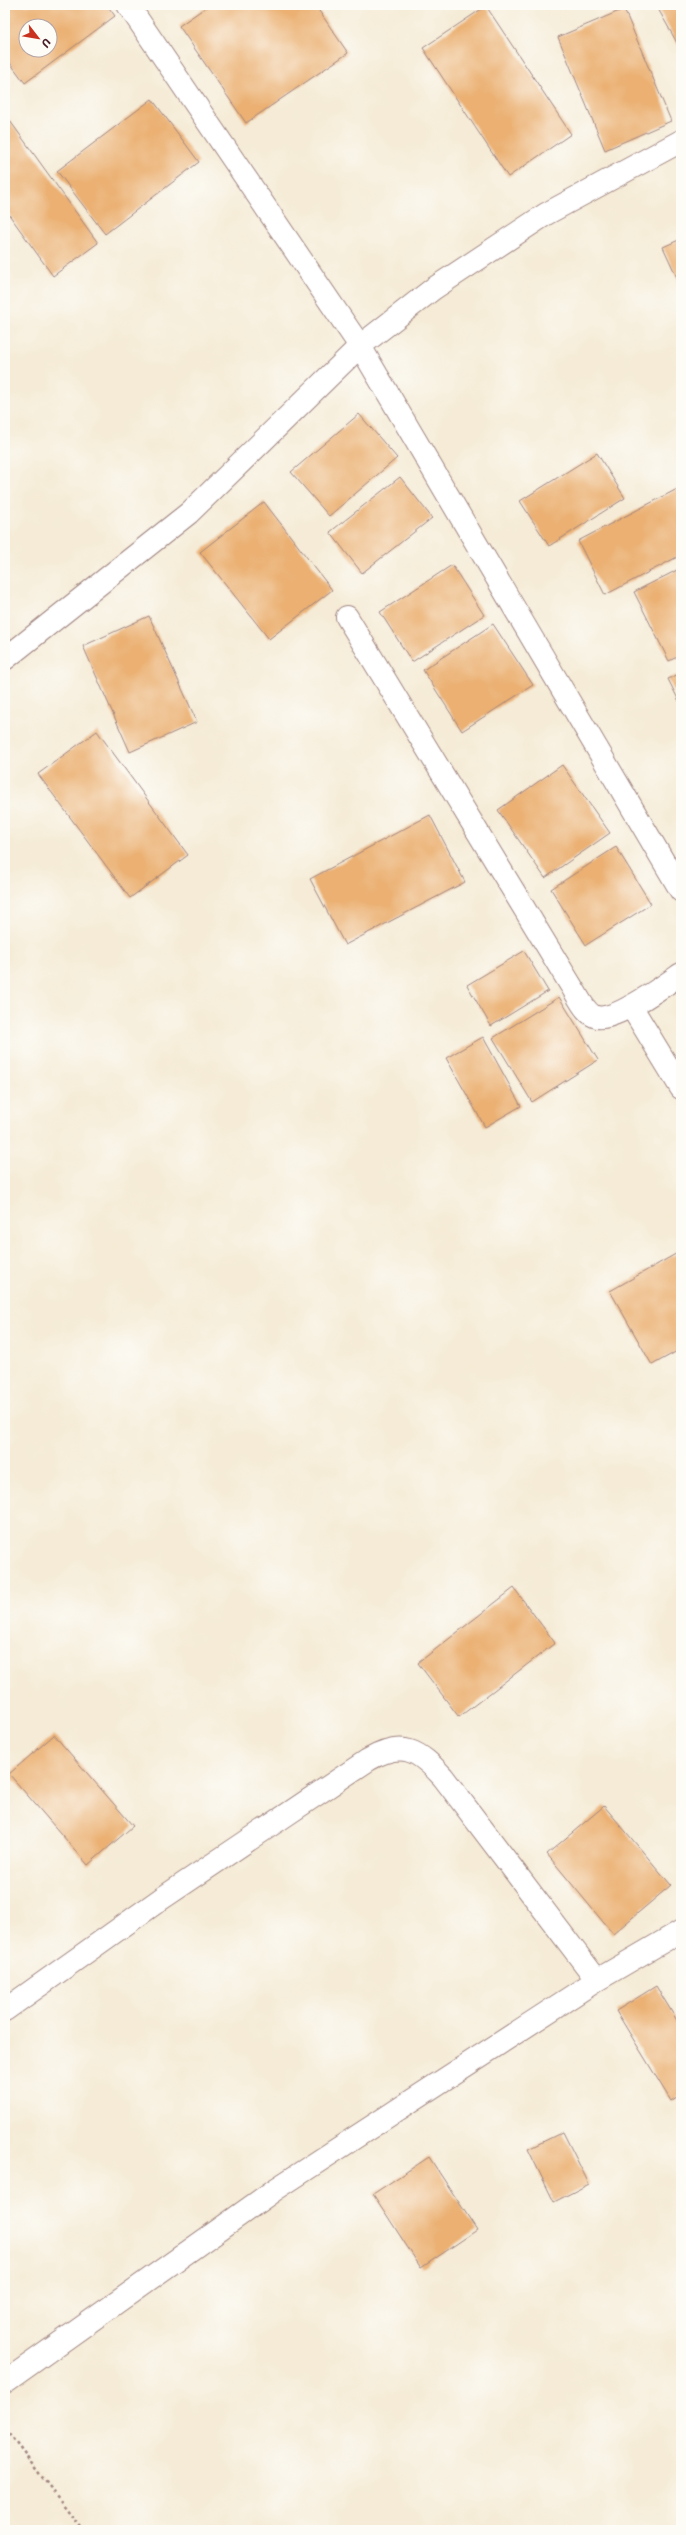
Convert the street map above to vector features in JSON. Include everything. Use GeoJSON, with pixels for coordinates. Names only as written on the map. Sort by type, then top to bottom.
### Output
{"type":"FeatureCollection","features":[{"type":"Feature","properties":{"kind":"street"},"geometry":{"type":"LineString","coordinates":[[128,5],[360,346],[681,891]]}},
{"type":"Feature","properties":{"kind":"street"},"geometry":{"type":"LineString","coordinates":[[5,658],[189,513],[360,346],[433,289],[546,214],[681,142]]}},
{"type":"Feature","properties":{"kind":"street"},"geometry":{"type":"LineString","coordinates":[[347,617],[586,1009],[596,1017],[606,1016],[631,1006],[681,974]]}},
{"type":"Feature","properties":{"kind":"street"},"geometry":{"type":"LineString","coordinates":[[631,1006],[681,1088]]}},
{"type":"Feature","properties":{"kind":"street"},"geometry":{"type":"LineString","coordinates":[[5,2010],[160,1899],[368,1760],[384,1750],[399,1749],[410,1750],[429,1762],[443,1777],[597,1980]]}},
{"type":"Feature","properties":{"kind":"street"},"geometry":{"type":"LineString","coordinates":[[5,2382],[276,2189],[597,1980],[681,1931]]}},
{"type":"Feature","properties":{"kind":"path"},"geometry":{"type":"LineString","coordinates":[[5,2429],[83,2530]]}},
{"type":"Feature","properties":{"kind":"building"},"geometry":{"type":"Polygon","coordinates":[[[5,5],[107,5],[115,16],[25,83],[5,56],[5,5]]]}},
{"type":"Feature","properties":{"kind":"building"},"geometry":{"type":"Polygon","coordinates":[[[209,5],[315,5],[348,53],[246,123],[179,26],[209,5]]]}},
{"type":"Feature","properties":{"kind":"building"},"geometry":{"type":"Polygon","coordinates":[[[656,5],[681,5],[681,50],[656,5]]]}},
{"type":"Feature","properties":{"kind":"building"},"geometry":{"type":"Polygon","coordinates":[[[486,6],[571,134],[508,177],[423,48],[486,6]]]}},
{"type":"Feature","properties":{"kind":"building"},"geometry":{"type":"Polygon","coordinates":[[[624,9],[671,121],[605,150],[558,37],[624,9]]]}},
{"type":"Feature","properties":{"kind":"building"},"geometry":{"type":"Polygon","coordinates":[[[152,99],[199,162],[105,234],[57,171],[152,99]]]}},
{"type":"Feature","properties":{"kind":"building"},"geometry":{"type":"Polygon","coordinates":[[[5,114],[98,243],[53,276],[5,209],[5,114]]]}},
{"type":"Feature","properties":{"kind":"building"},"geometry":{"type":"Polygon","coordinates":[[[681,239],[681,286],[663,247],[681,239]]]}},
{"type":"Feature","properties":{"kind":"building"},"geometry":{"type":"Polygon","coordinates":[[[359,414],[397,458],[329,516],[291,472],[359,414]]]}},
{"type":"Feature","properties":{"kind":"building"},"geometry":{"type":"Polygon","coordinates":[[[597,453],[625,498],[549,546],[520,501],[597,453]]]}},
{"type":"Feature","properties":{"kind":"building"},"geometry":{"type":"Polygon","coordinates":[[[400,477],[432,518],[362,573],[330,532],[400,477]]]}},
{"type":"Feature","properties":{"kind":"building"},"geometry":{"type":"Polygon","coordinates":[[[681,487],[681,555],[605,595],[578,541],[681,487]]]}},
{"type":"Feature","properties":{"kind":"building"},"geometry":{"type":"Polygon","coordinates":[[[264,502],[332,590],[269,639],[200,552],[264,502]]]}},
{"type":"Feature","properties":{"kind":"building"},"geometry":{"type":"Polygon","coordinates":[[[452,565],[484,615],[412,662],[380,612],[452,565]]]}},
{"type":"Feature","properties":{"kind":"building"},"geometry":{"type":"Polygon","coordinates":[[[681,568],[681,655],[669,661],[634,592],[681,568]]]}},
{"type":"Feature","properties":{"kind":"building"},"geometry":{"type":"Polygon","coordinates":[[[149,616],[197,722],[130,752],[83,646],[149,616]]]}},
{"type":"Feature","properties":{"kind":"building"},"geometry":{"type":"Polygon","coordinates":[[[493,624],[533,685],[462,731],[423,670],[493,624]]]}},
{"type":"Feature","properties":{"kind":"building"},"geometry":{"type":"Polygon","coordinates":[[[681,673],[681,705],[668,679],[681,673]]]}},
{"type":"Feature","properties":{"kind":"building"},"geometry":{"type":"Polygon","coordinates":[[[97,731],[188,855],[130,898],[38,774],[97,731]]]}},
{"type":"Feature","properties":{"kind":"building"},"geometry":{"type":"Polygon","coordinates":[[[562,765],[610,833],[545,878],[498,810],[562,765]]]}},
{"type":"Feature","properties":{"kind":"building"},"geometry":{"type":"Polygon","coordinates":[[[430,815],[465,882],[345,945],[310,879],[430,815]]]}},
{"type":"Feature","properties":{"kind":"building"},"geometry":{"type":"Polygon","coordinates":[[[616,847],[651,904],[586,945],[551,889],[616,847]]]}},
{"type":"Feature","properties":{"kind":"building"},"geometry":{"type":"Polygon","coordinates":[[[524,951],[548,991],[491,1026],[467,985],[524,951]]]}},
{"type":"Feature","properties":{"kind":"building"},"geometry":{"type":"Polygon","coordinates":[[[559,997],[598,1060],[532,1102],[493,1038],[559,997]]]}},
{"type":"Feature","properties":{"kind":"building"},"geometry":{"type":"Polygon","coordinates":[[[483,1037],[521,1106],[485,1127],[446,1058],[483,1037]]]}},
{"type":"Feature","properties":{"kind":"building"},"geometry":{"type":"Polygon","coordinates":[[[681,1251],[681,1349],[652,1365],[610,1291],[681,1251]]]}},
{"type":"Feature","properties":{"kind":"building"},"geometry":{"type":"Polygon","coordinates":[[[514,1588],[555,1643],[459,1717],[418,1663],[514,1588]]]}},
{"type":"Feature","properties":{"kind":"building"},"geometry":{"type":"Polygon","coordinates":[[[54,1735],[133,1826],[88,1865],[9,1774],[54,1735]]]}},
{"type":"Feature","properties":{"kind":"building"},"geometry":{"type":"Polygon","coordinates":[[[604,1806],[671,1885],[613,1934],[547,1854],[604,1806]]]}},
{"type":"Feature","properties":{"kind":"building"},"geometry":{"type":"Polygon","coordinates":[[[656,1986],[681,2027],[681,2094],[671,2101],[616,2011],[656,1986]]]}},
{"type":"Feature","properties":{"kind":"building"},"geometry":{"type":"Polygon","coordinates":[[[563,2132],[589,2184],[554,2202],[528,2149],[563,2132]]]}},
{"type":"Feature","properties":{"kind":"building"},"geometry":{"type":"Polygon","coordinates":[[[429,2157],[477,2230],[421,2268],[373,2194],[429,2157]]]}}]}
